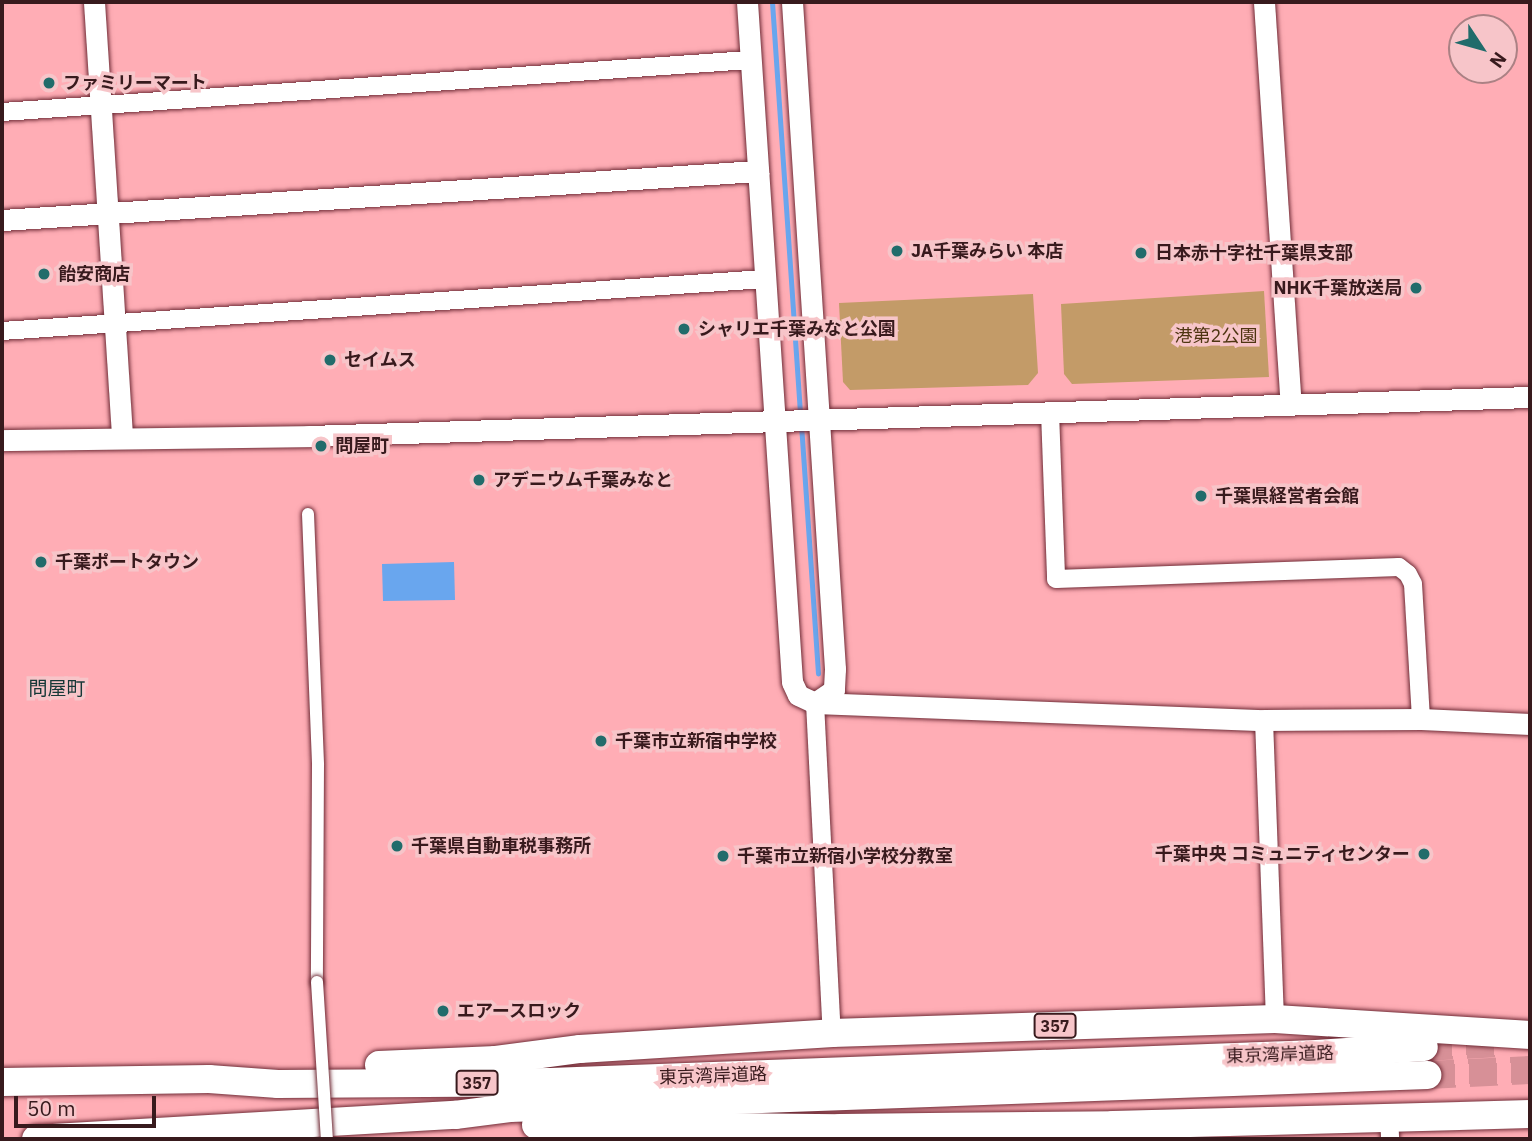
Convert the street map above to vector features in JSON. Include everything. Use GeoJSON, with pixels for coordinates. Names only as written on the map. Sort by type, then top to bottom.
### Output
{"type":"FeatureCollection","features":[{"type":"Feature","properties":{"kind":"highway","name":"357"},"geometry":{"type":"LineString","coordinates":[[209,1079],[278,1069],[496,1060],[580,1049],[832,1033],[1275,1019],[1530,1035]]}},
{"type":"Feature","properties":{"kind":"highway","name":"東京湾岸道路"},"geometry":{"type":"LineString","coordinates":[[2,1082],[209,1079],[278,1084],[550,1082],[1315,1054],[1424,1047]]}},
{"type":"Feature","properties":{"kind":"highway","name":"東京湾岸道路"},"geometry":{"type":"LineString","coordinates":[[37,1139],[381,1128],[510,1108],[1427,1075]]}},
{"type":"Feature","properties":{"kind":"highway","name":"357"},"geometry":{"type":"LineString","coordinates":[[455,1115],[507,1124],[724,1133],[841,1133],[1390,1128],[1530,1114]]}},
{"type":"Feature","properties":{"kind":"street"},"geometry":{"type":"LineString","coordinates":[[94,2],[122,437]]}},
{"type":"Feature","properties":{"kind":"street"},"geometry":{"type":"LineString","coordinates":[[747,2],[792,682],[798,695],[815,703],[1265,720],[1421,719],[1530,724]]}},
{"type":"Feature","properties":{"kind":"street"},"geometry":{"type":"LineString","coordinates":[[792,2],[835,669],[834,690],[815,703]]}},
{"type":"Feature","properties":{"kind":"street"},"geometry":{"type":"LineString","coordinates":[[1264,2],[1291,404]]}},
{"type":"Feature","properties":{"kind":"street"},"geometry":{"type":"LineString","coordinates":[[2,112],[750,60]]}},
{"type":"Feature","properties":{"kind":"street"},"geometry":{"type":"LineString","coordinates":[[2,220],[758,171]]}},
{"type":"Feature","properties":{"kind":"street"},"geometry":{"type":"LineString","coordinates":[[2,331],[765,279]]}},
{"type":"Feature","properties":{"kind":"street"},"geometry":{"type":"LineString","coordinates":[[2,440],[323,436],[1530,397]]}},
{"type":"Feature","properties":{"kind":"street"},"geometry":{"type":"LineString","coordinates":[[1050,412],[1056,579],[1399,567],[1408,574],[1413,584],[1421,719]]}},
{"type":"Feature","properties":{"kind":"street"},"geometry":{"type":"LineString","coordinates":[[309,514],[318,765],[317,982],[327,1139]]}},
{"type":"Feature","properties":{"kind":"street"},"geometry":{"type":"LineString","coordinates":[[815,703],[832,1033]]}},
{"type":"Feature","properties":{"kind":"street"},"geometry":{"type":"LineString","coordinates":[[1265,720],[1275,1019]]}},
{"type":"Feature","properties":{"kind":"green space","name":"港第2公園"},"geometry":{"type":"Polygon","coordinates":[[[1264,291],[1269,377],[1072,384],[1064,374],[1061,304],[1264,291]]]}},
{"type":"Feature","properties":{"kind":"green space"},"geometry":{"type":"Polygon","coordinates":[[[1033,294],[1038,373],[1028,385],[850,390],[843,382],[839,303],[1033,294]]]}},
{"type":"Feature","properties":{"kind":"water"},"geometry":{"type":"Polygon","coordinates":[[[454,562],[455,600],[383,601],[382,564],[454,562]]]}},
{"type":"Feature","properties":{"kind":"waterway"},"geometry":{"type":"LineString","coordinates":[[772,2],[800,415]]}},
{"type":"Feature","properties":{"kind":"waterway"},"geometry":{"type":"LineString","coordinates":[[801,424],[818,673]]}},
{"type":"Feature","properties":{"kind":"tunnel"},"geometry":{"type":"LineString","coordinates":[[1424,1047],[1501,1043]]}},
{"type":"Feature","properties":{"kind":"tunnel"},"geometry":{"type":"LineString","coordinates":[[1427,1075],[1530,1070]]}},
{"type":"Feature","properties":{"kind":"place","name":"ファミリーマート"},"geometry":{"type":"Point","coordinates":[49,83]}},
{"type":"Feature","properties":{"kind":"place","name":"JA千葉みらい 本店"},"geometry":{"type":"Point","coordinates":[897,251]}},
{"type":"Feature","properties":{"kind":"place","name":"日本赤十字社千葉県支部"},"geometry":{"type":"Point","coordinates":[1141,253]}},
{"type":"Feature","properties":{"kind":"place","name":"飴安商店"},"geometry":{"type":"Point","coordinates":[44,274]}},
{"type":"Feature","properties":{"kind":"place","name":"NHK千葉放送局"},"geometry":{"type":"Point","coordinates":[1416,288]}},
{"type":"Feature","properties":{"kind":"place","name":"シャリエ千葉みなと公園"},"geometry":{"type":"Point","coordinates":[684,329]}},
{"type":"Feature","properties":{"kind":"place","name":"セイムス"},"geometry":{"type":"Point","coordinates":[330,360]}},
{"type":"Feature","properties":{"kind":"place","name":"問屋町"},"geometry":{"type":"Point","coordinates":[321,446]}},
{"type":"Feature","properties":{"kind":"place","name":"アデニウム千葉みなと"},"geometry":{"type":"Point","coordinates":[479,480]}},
{"type":"Feature","properties":{"kind":"place","name":"千葉県経営者会館"},"geometry":{"type":"Point","coordinates":[1201,496]}},
{"type":"Feature","properties":{"kind":"place","name":"千葉ポートタウン"},"geometry":{"type":"Point","coordinates":[41,562]}},
{"type":"Feature","properties":{"kind":"place","name":"千葉市立新宿中学校"},"geometry":{"type":"Point","coordinates":[601,741]}},
{"type":"Feature","properties":{"kind":"place","name":"千葉県自動車税事務所"},"geometry":{"type":"Point","coordinates":[397,846]}},
{"type":"Feature","properties":{"kind":"place","name":"千葉中央 コミュニティセンター"},"geometry":{"type":"Point","coordinates":[1424,854]}},
{"type":"Feature","properties":{"kind":"place","name":"千葉市立新宿小学校分教室"},"geometry":{"type":"Point","coordinates":[723,856]}},
{"type":"Feature","properties":{"kind":"place","name":"エアースロック"},"geometry":{"type":"Point","coordinates":[443,1011]}},
{"type":"Feature","properties":{"kind":"district","name":"問屋町"},"geometry":{"type":"Point","coordinates":[57,689]}}]}
